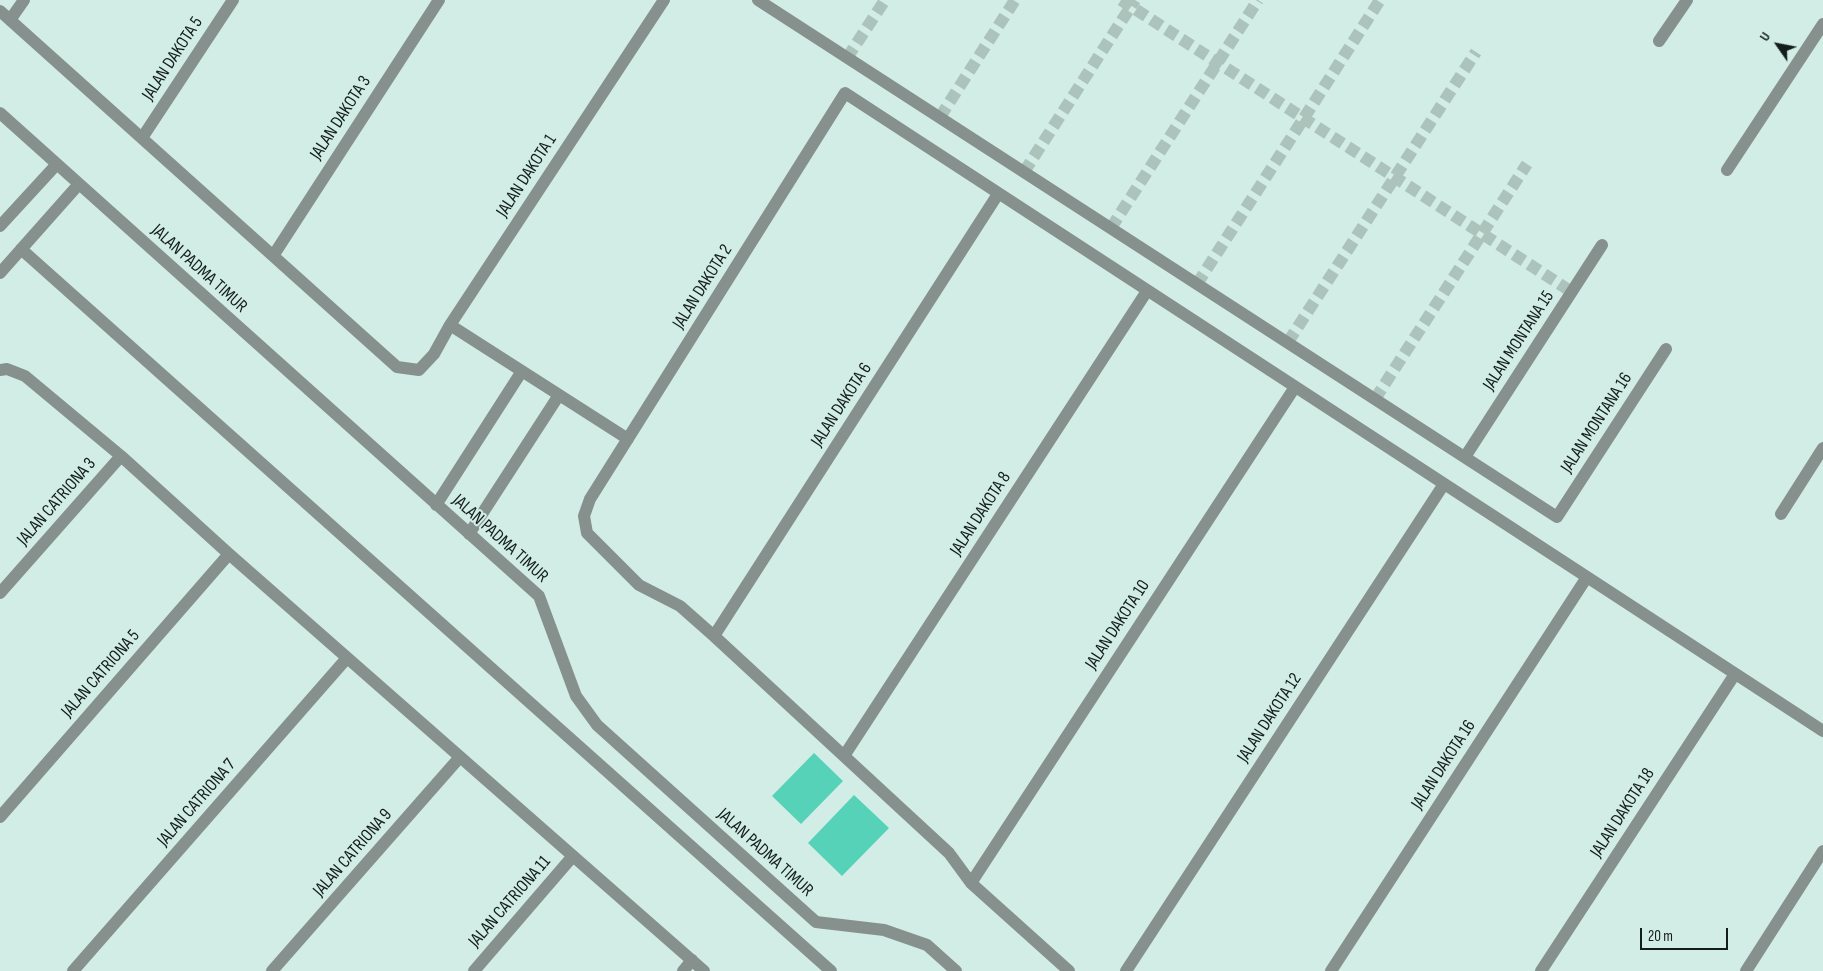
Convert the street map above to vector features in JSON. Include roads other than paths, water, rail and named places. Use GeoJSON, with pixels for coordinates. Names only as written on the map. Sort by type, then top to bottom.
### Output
{"type":"FeatureCollection","features":[{"type":"Feature","properties":{"kind":"street"},"geometry":{"type":"LineString","coordinates":[[10,20],[24,0]]}},
{"type":"Feature","properties":{"kind":"street","name":"JALAN DAKOTA 5"},"geometry":{"type":"LineString","coordinates":[[142,138],[233,0]]}},
{"type":"Feature","properties":{"kind":"street","name":"JALAN DAKOTA 3"},"geometry":{"type":"LineString","coordinates":[[273,256],[439,0]]}},
{"type":"Feature","properties":{"kind":"street","name":"JALAN DAKOTA 1"},"geometry":{"type":"LineString","coordinates":[[273,256],[397,367],[419,370],[434,354],[450,325],[664,0]]}},
{"type":"Feature","properties":{"kind":"street"},"geometry":{"type":"LineString","coordinates":[[758,0],[1465,457]]}},
{"type":"Feature","properties":{"kind":"street"},"geometry":{"type":"LineString","coordinates":[[1659,41],[1686,0]]}},
{"type":"Feature","properties":{"kind":"street"},"geometry":{"type":"LineString","coordinates":[[0,11],[273,256]]}},
{"type":"Feature","properties":{"kind":"street"},"geometry":{"type":"LineString","coordinates":[[1727,170],[1823,24]]}},
{"type":"Feature","properties":{"kind":"street","name":"JALAN DAKOTA 2"},"geometry":{"type":"LineString","coordinates":[[714,636],[680,606],[639,585],[587,533],[584,516],[590,499],[844,94],[998,194]]}},
{"type":"Feature","properties":{"kind":"street","name":"JALAN PADMA TIMUR"},"geometry":{"type":"LineString","coordinates":[[0,113],[539,596],[576,696],[597,726],[816,922],[884,930],[927,945],[956,971]]}},
{"type":"Feature","properties":{"kind":"street"},"geometry":{"type":"LineString","coordinates":[[0,226],[57,164]]}},
{"type":"Feature","properties":{"kind":"street"},"geometry":{"type":"LineString","coordinates":[[0,273],[79,184]]}},
{"type":"Feature","properties":{"kind":"street"},"geometry":{"type":"LineString","coordinates":[[998,194],[1823,731]]}},
{"type":"Feature","properties":{"kind":"street","name":"JALAN DAKOTA 6"},"geometry":{"type":"LineString","coordinates":[[714,636],[998,194]]}},
{"type":"Feature","properties":{"kind":"street","name":"JALAN MONTANA 15"},"geometry":{"type":"LineString","coordinates":[[1465,457],[1602,245]]}},
{"type":"Feature","properties":{"kind":"street"},"geometry":{"type":"LineString","coordinates":[[21,249],[831,971]]}},
{"type":"Feature","properties":{"kind":"street","name":"JALAN DAKOTA 8"},"geometry":{"type":"LineString","coordinates":[[844,756],[1147,291]]}},
{"type":"Feature","properties":{"kind":"street"},"geometry":{"type":"LineString","coordinates":[[450,325],[628,439]]}},
{"type":"Feature","properties":{"kind":"street","name":"JALAN MONTANA 16"},"geometry":{"type":"LineString","coordinates":[[1465,457],[1557,516],[1666,349]]}},
{"type":"Feature","properties":{"kind":"street"},"geometry":{"type":"LineString","coordinates":[[0,370],[7,369],[25,376],[121,456],[346,658],[704,971]]}},
{"type":"Feature","properties":{"kind":"street"},"geometry":{"type":"LineString","coordinates":[[436,505],[522,371]]}},
{"type":"Feature","properties":{"kind":"street","name":"JALAN DAKOTA 10"},"geometry":{"type":"LineString","coordinates":[[971,883],[1295,387]]}},
{"type":"Feature","properties":{"kind":"street"},"geometry":{"type":"LineString","coordinates":[[469,534],[559,395]]}},
{"type":"Feature","properties":{"kind":"street"},"geometry":{"type":"LineString","coordinates":[[1781,514],[1823,448]]}},
{"type":"Feature","properties":{"kind":"street","name":"JALAN CATRIONA 3"},"geometry":{"type":"LineString","coordinates":[[0,594],[121,456]]}},
{"type":"Feature","properties":{"kind":"street","name":"JALAN DAKOTA 12"},"geometry":{"type":"LineString","coordinates":[[1126,971],[1444,484]]}},
{"type":"Feature","properties":{"kind":"street","name":"JALAN CATRIONA 5"},"geometry":{"type":"LineString","coordinates":[[0,817],[229,554]]}},
{"type":"Feature","properties":{"kind":"street","name":"JALAN DAKOTA 16"},"geometry":{"type":"LineString","coordinates":[[1331,971],[1587,577]]}},
{"type":"Feature","properties":{"kind":"street"},"geometry":{"type":"LineString","coordinates":[[714,636],[949,853],[971,883],[1068,971]]}},
{"type":"Feature","properties":{"kind":"street","name":"JALAN CATRIONA 7"},"geometry":{"type":"LineString","coordinates":[[73,971],[346,658]]}},
{"type":"Feature","properties":{"kind":"street","name":"JALAN DAKOTA 18"},"geometry":{"type":"LineString","coordinates":[[1541,971],[1735,674]]}},
{"type":"Feature","properties":{"kind":"street","name":"JALAN CATRIONA 9"},"geometry":{"type":"LineString","coordinates":[[272,971],[460,758]]}},
{"type":"Feature","properties":{"kind":"street"},"geometry":{"type":"LineString","coordinates":[[1746,971],[1823,851]]}},
{"type":"Feature","properties":{"kind":"street","name":"JALAN CATRIONA 11"},"geometry":{"type":"LineString","coordinates":[[474,971],[573,856]]}},
{"type":"Feature","properties":{"kind":"street"},"geometry":{"type":"LineString","coordinates":[[683,971],[692,960]]}},
{"type":"Feature","properties":{"kind":"tunnel"},"geometry":{"type":"LineString","coordinates":[[847,58],[885,0]]}},
{"type":"Feature","properties":{"kind":"tunnel"},"geometry":{"type":"LineString","coordinates":[[940,117],[1015,0]]}},
{"type":"Feature","properties":{"kind":"tunnel"},"geometry":{"type":"LineString","coordinates":[[1121,0],[1572,292]]}},
{"type":"Feature","properties":{"kind":"tunnel"},"geometry":{"type":"LineString","coordinates":[[1024,172],[1135,0]]}},
{"type":"Feature","properties":{"kind":"tunnel"},"geometry":{"type":"LineString","coordinates":[[1111,228],[1258,0]]}},
{"type":"Feature","properties":{"kind":"tunnel"},"geometry":{"type":"LineString","coordinates":[[1197,284],[1380,0]]}},
{"type":"Feature","properties":{"kind":"tunnel"},"geometry":{"type":"LineString","coordinates":[[1288,342],[1476,52]]}},
{"type":"Feature","properties":{"kind":"tunnel"},"geometry":{"type":"LineString","coordinates":[[1375,399],[1527,164]]}}]}
